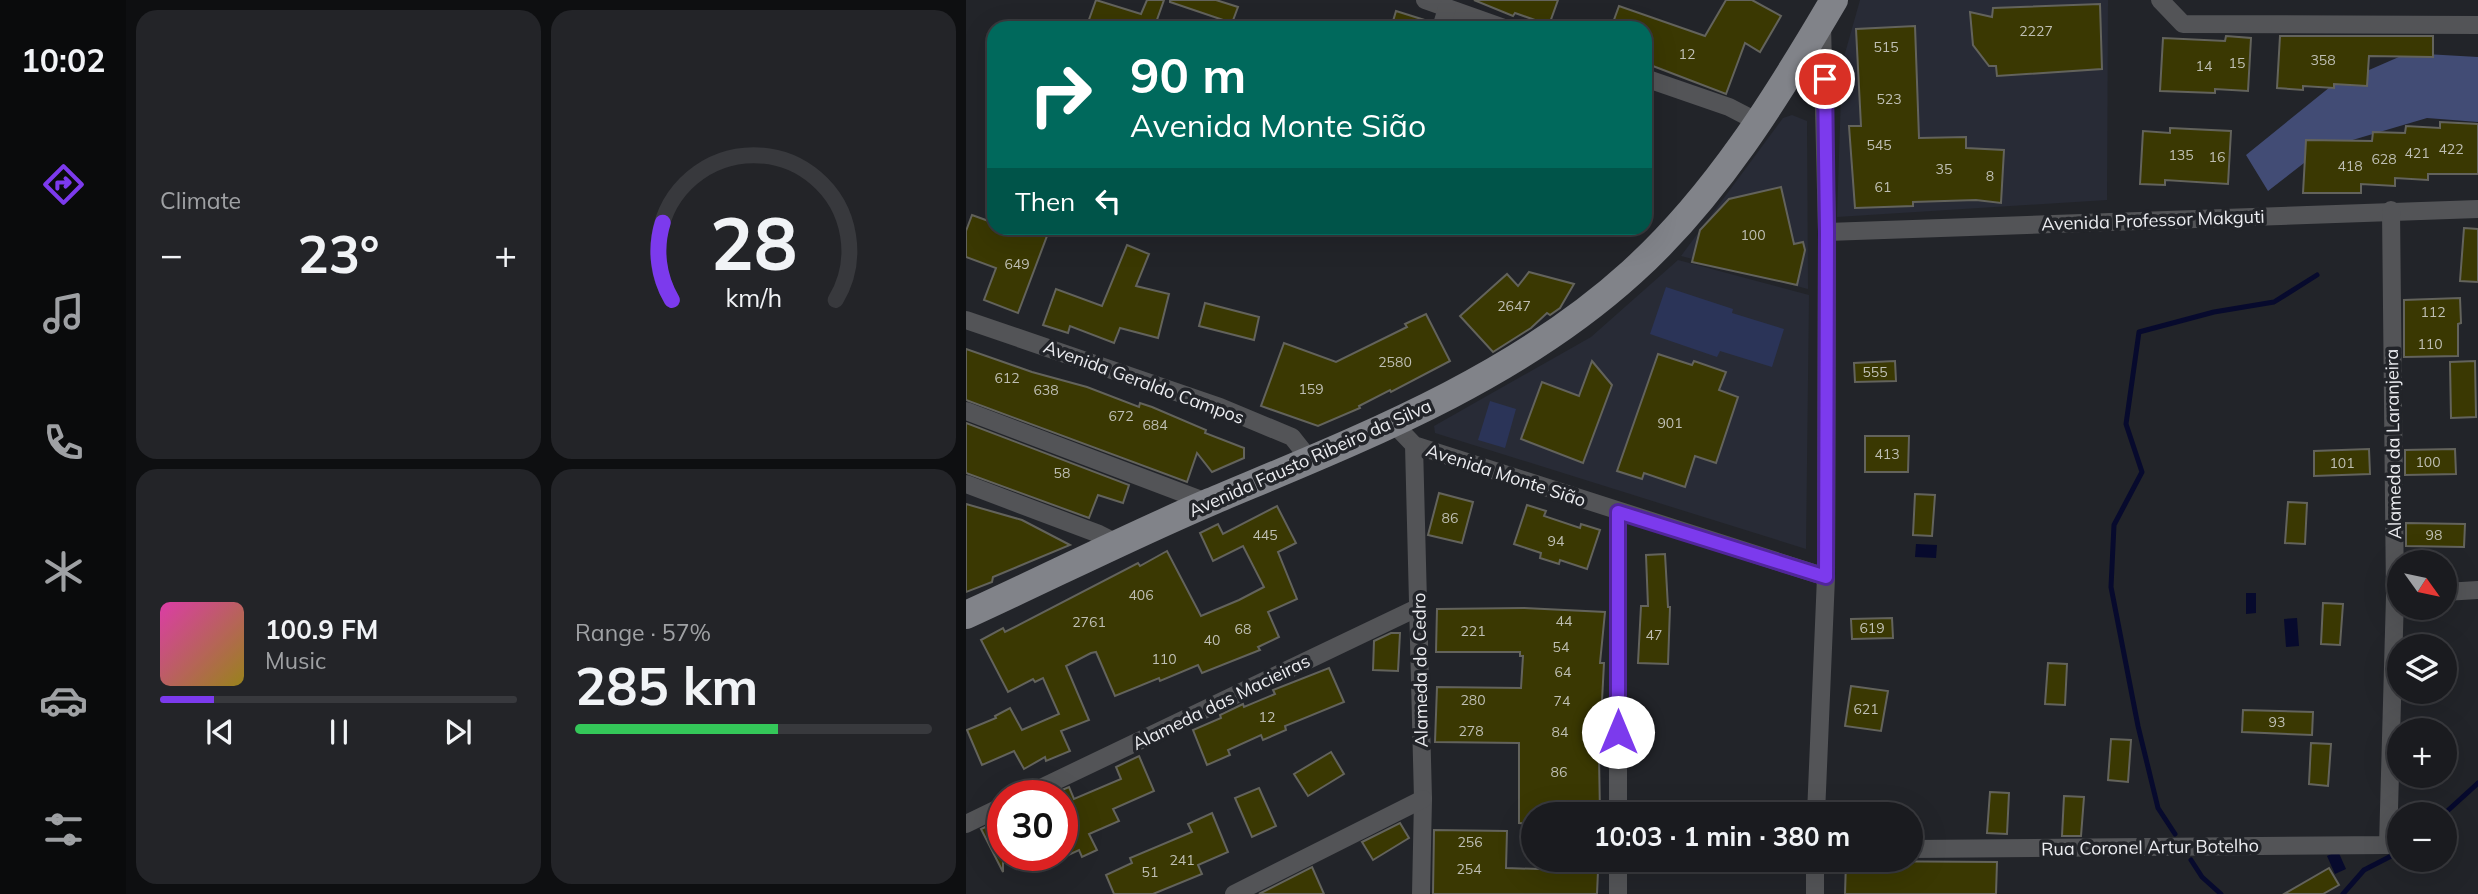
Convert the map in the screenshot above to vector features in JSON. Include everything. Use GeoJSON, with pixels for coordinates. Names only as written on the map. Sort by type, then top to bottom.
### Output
{"type":"FeatureCollection","features":[{"type":"Feature","properties":{"kind":"main road","name":"Avenida Fausto Ribeiro da Silva"},"geometry":{"type":"LineString","coordinates":[[966,615],[1209,503],[1394,424],[1506,363],[1591,307],[1633,271],[1705,195],[1758,122],[1828,11]]}},
{"type":"Feature","properties":{"kind":"street"},"geometry":{"type":"LineString","coordinates":[[2160,0],[2183,24],[2478,25]]}},
{"type":"Feature","properties":{"kind":"street"},"geometry":{"type":"LineString","coordinates":[[1434,3],[1439,21]]}},
{"type":"Feature","properties":{"kind":"street"},"geometry":{"type":"LineString","coordinates":[[1434,3],[1484,21]]}},
{"type":"Feature","properties":{"kind":"street"},"geometry":{"type":"LineString","coordinates":[[1817,802],[1826,577],[1825,79],[1828,11]]}},
{"type":"Feature","properties":{"kind":"street"},"geometry":{"type":"LineString","coordinates":[[1652,80],[1729,107],[1758,122]]}},
{"type":"Feature","properties":{"kind":"street","name":"Avenida Professor Makguti"},"geometry":{"type":"LineString","coordinates":[[1827,232],[2478,209]]}},
{"type":"Feature","properties":{"kind":"street","name":"Alameda da Laranjeira"},"geometry":{"type":"LineString","coordinates":[[2391,210],[2396,550]]}},
{"type":"Feature","properties":{"kind":"street","name":"Avenida Geraldo Campos"},"geometry":{"type":"LineString","coordinates":[[966,320],[1220,407],[1292,437],[1311,461]]}},
{"type":"Feature","properties":{"kind":"street"},"geometry":{"type":"LineString","coordinates":[[966,411],[1209,503]]}},
{"type":"Feature","properties":{"kind":"street","name":"Avenida Monte Sião"},"geometry":{"type":"LineString","coordinates":[[1394,424],[1414,445],[1826,577]]}},
{"type":"Feature","properties":{"kind":"street","name":"Alameda do Cedro"},"geometry":{"type":"LineString","coordinates":[[1414,445],[1423,799],[1421,894]]}},
{"type":"Feature","properties":{"kind":"street"},"geometry":{"type":"LineString","coordinates":[[966,484],[1119,544]]}},
{"type":"Feature","properties":{"kind":"street"},"geometry":{"type":"LineString","coordinates":[[1618,512],[1618,802]]}},
{"type":"Feature","properties":{"kind":"street"},"geometry":{"type":"LineString","coordinates":[[2457,591],[2478,590]]}},
{"type":"Feature","properties":{"kind":"street","name":"Alameda das Macieiras"},"geometry":{"type":"LineString","coordinates":[[1057,780],[1419,607]]}},
{"type":"Feature","properties":{"kind":"street","name":"Alameda da Laranjeira"},"geometry":{"type":"LineString","coordinates":[[2390,802],[2396,620]]}},
{"type":"Feature","properties":{"kind":"street"},"geometry":{"type":"LineString","coordinates":[[1234,894],[1423,799]]}},
{"type":"Feature","properties":{"kind":"street"},"geometry":{"type":"LineString","coordinates":[[966,824],[987,814]]}},
{"type":"Feature","properties":{"kind":"street","name":"Rua Coronel Artur Botelho"},"geometry":{"type":"LineString","coordinates":[[1923,849],[2387,845]]}},
{"type":"Feature","properties":{"kind":"street"},"geometry":{"type":"LineString","coordinates":[[1618,872],[1618,894]]}},
{"type":"Feature","properties":{"kind":"street"},"geometry":{"type":"LineString","coordinates":[[1815,872],[1815,894]]}},
{"type":"Feature","properties":{"kind":"shaded area"},"geometry":{"type":"Polygon","coordinates":[[[1860,0],[2108,0],[2107,200],[1837,217],[1842,64],[1860,0]]]}},
{"type":"Feature","properties":{"kind":"shaded area"},"geometry":{"type":"Polygon","coordinates":[[[2408,53],[2478,57],[2478,122],[2427,118],[2322,149],[2268,191],[2246,155],[2330,87],[2408,53]]]}},
{"type":"Feature","properties":{"kind":"shaded area"},"geometry":{"type":"Polygon","coordinates":[[[1792,115],[1807,121],[1808,289],[1681,256],[1783,118],[1792,115]]]}},
{"type":"Feature","properties":{"kind":"shaded area"},"geometry":{"type":"Polygon","coordinates":[[[1678,260],[1809,295],[1806,549],[1435,433],[1434,426],[1591,337],[1678,260]]]}},
{"type":"Feature","properties":{"kind":"shaded area"},"geometry":{"type":"Polygon","coordinates":[[[1666,287],[1733,309],[1732,313],[1784,329],[1772,367],[1720,351],[1717,357],[1650,334],[1666,287]]]}},
{"type":"Feature","properties":{"kind":"shaded area"},"geometry":{"type":"Polygon","coordinates":[[[1490,401],[1516,409],[1505,448],[1478,440],[1490,401]]]}},
{"type":"Feature","properties":{"kind":"shaded area"},"geometry":{"type":"Polygon","coordinates":[[[1916,544],[1937,545],[1936,558],[1915,557],[1916,544]]]}},
{"type":"Feature","properties":{"kind":"shaded area"},"geometry":{"type":"Polygon","coordinates":[[[2246,593],[2256,593],[2256,613],[2246,614],[2246,593]]]}},
{"type":"Feature","properties":{"kind":"shaded area"},"geometry":{"type":"Polygon","coordinates":[[[2297,618],[2299,646],[2286,647],[2284,619],[2297,618]]]}},
{"type":"Feature","properties":{"kind":"shaded area"},"geometry":{"type":"Polygon","coordinates":[[[2338,851],[2346,869],[2335,874],[2327,856],[2338,851]]]}},
{"type":"Feature","properties":{"kind":"building"},"geometry":{"type":"Polygon","coordinates":[[[1096,0],[1141,14],[1147,0],[1164,0],[1156,21],[1088,21],[1096,0]]]}},
{"type":"Feature","properties":{"kind":"building"},"geometry":{"type":"Polygon","coordinates":[[[1216,0],[1238,7],[1233,21],[1226,21],[1170,2],[1216,0]]]}},
{"type":"Feature","properties":{"kind":"building"},"geometry":{"type":"Polygon","coordinates":[[[1474,0],[1558,0],[1550,21],[1538,21],[1515,13],[1513,16],[1474,0]]]}},
{"type":"Feature","properties":{"kind":"building"},"geometry":{"type":"Polygon","coordinates":[[[1726,0],[1752,0],[1781,16],[1760,52],[1745,43],[1726,94],[1652,66],[1652,21],[1614,21],[1619,6],[1705,36],[1726,0]]]}},
{"type":"Feature","properties":{"kind":"building"},"geometry":{"type":"Polygon","coordinates":[[[2100,4],[2102,69],[1997,76],[1996,66],[1989,66],[1973,45],[1970,12],[1992,17],[1993,8],[2100,4]]]}},
{"type":"Feature","properties":{"kind":"building"},"geometry":{"type":"Polygon","coordinates":[[[1396,11],[1428,21],[1393,21],[1396,11]]]}},
{"type":"Feature","properties":{"kind":"building"},"geometry":{"type":"Polygon","coordinates":[[[1915,26],[1919,138],[1966,137],[1966,148],[2004,150],[2001,203],[1976,200],[1913,202],[1913,206],[1855,208],[1849,126],[1861,126],[1856,29],[1915,26]]]}},
{"type":"Feature","properties":{"kind":"building"},"geometry":{"type":"Polygon","coordinates":[[[2226,36],[2251,38],[2248,91],[2160,91],[2163,38],[2225,41],[2226,36]]]}},
{"type":"Feature","properties":{"kind":"building"},"geometry":{"type":"Polygon","coordinates":[[[2280,36],[2433,36],[2433,57],[2369,56],[2367,86],[2334,84],[2334,88],[2277,88],[2280,36]]]}},
{"type":"Feature","properties":{"kind":"building"},"geometry":{"type":"Polygon","coordinates":[[[2440,122],[2478,124],[2478,174],[2428,174],[2428,180],[2395,178],[2395,186],[2361,184],[2361,193],[2303,193],[2306,140],[2372,141],[2373,132],[2405,133],[2406,126],[2440,128],[2440,122]]]}},
{"type":"Feature","properties":{"kind":"building"},"geometry":{"type":"Polygon","coordinates":[[[2170,128],[2231,131],[2228,184],[2165,180],[2165,185],[2140,184],[2143,131],[2170,133],[2170,128]]]}},
{"type":"Feature","properties":{"kind":"building"},"geometry":{"type":"Polygon","coordinates":[[[1781,187],[1794,244],[1803,242],[1805,250],[1797,285],[1692,262],[1700,230],[1729,199],[1781,187]]]}},
{"type":"Feature","properties":{"kind":"building"},"geometry":{"type":"Polygon","coordinates":[[[972,215],[987,220],[987,235],[1047,235],[1018,313],[984,300],[996,268],[966,257],[966,231],[972,215]]]}},
{"type":"Feature","properties":{"kind":"building"},"geometry":{"type":"Polygon","coordinates":[[[2464,228],[2478,229],[2478,282],[2460,281],[2464,228]]]}},
{"type":"Feature","properties":{"kind":"building"},"geometry":{"type":"Polygon","coordinates":[[[1127,245],[1149,254],[1136,286],[1169,294],[1158,338],[1120,328],[1114,343],[1070,326],[1068,333],[1043,325],[1056,289],[1102,306],[1127,245]]]}},
{"type":"Feature","properties":{"kind":"building"},"geometry":{"type":"Polygon","coordinates":[[[1529,272],[1574,284],[1560,308],[1550,315],[1547,313],[1531,328],[1493,352],[1460,316],[1507,274],[1518,286],[1529,272]]]}},
{"type":"Feature","properties":{"kind":"building"},"geometry":{"type":"Polygon","coordinates":[[[2460,298],[2458,356],[2404,357],[2404,300],[2460,298]]]}},
{"type":"Feature","properties":{"kind":"building"},"geometry":{"type":"Polygon","coordinates":[[[1205,303],[1259,317],[1254,340],[1199,326],[1205,303]]]}},
{"type":"Feature","properties":{"kind":"building"},"geometry":{"type":"Polygon","coordinates":[[[1426,314],[1450,361],[1359,406],[1360,408],[1318,426],[1261,406],[1284,343],[1336,362],[1407,327],[1405,324],[1426,314]]]}},
{"type":"Feature","properties":{"kind":"building"},"geometry":{"type":"Polygon","coordinates":[[[966,349],[1032,372],[1087,387],[1139,407],[1140,403],[1152,407],[1206,430],[1205,433],[1244,448],[1244,458],[1212,472],[1197,453],[1187,482],[966,400],[966,349]]]}},
{"type":"Feature","properties":{"kind":"building"},"geometry":{"type":"Polygon","coordinates":[[[1658,354],[1692,365],[1694,361],[1726,372],[1719,390],[1738,397],[1716,463],[1695,456],[1685,487],[1644,473],[1642,479],[1617,471],[1658,354]]]}},
{"type":"Feature","properties":{"kind":"building"},"geometry":{"type":"Polygon","coordinates":[[[1592,361],[1612,385],[1583,463],[1521,439],[1542,382],[1579,396],[1592,361]]]}},
{"type":"Feature","properties":{"kind":"building"},"geometry":{"type":"Polygon","coordinates":[[[1895,361],[1896,381],[1855,382],[1854,363],[1895,361]]]}},
{"type":"Feature","properties":{"kind":"building"},"geometry":{"type":"Polygon","coordinates":[[[2475,361],[2476,417],[2451,418],[2450,362],[2475,361]]]}},
{"type":"Feature","properties":{"kind":"building"},"geometry":{"type":"Polygon","coordinates":[[[966,423],[1129,485],[1123,503],[1098,495],[1089,518],[966,473],[966,423]]]}},
{"type":"Feature","properties":{"kind":"building"},"geometry":{"type":"Polygon","coordinates":[[[1865,436],[1909,436],[1908,472],[1865,472],[1865,436]]]}},
{"type":"Feature","properties":{"kind":"building"},"geometry":{"type":"Polygon","coordinates":[[[2369,449],[2370,474],[2314,476],[2314,451],[2369,449]]]}},
{"type":"Feature","properties":{"kind":"building"},"geometry":{"type":"Polygon","coordinates":[[[2455,449],[2456,474],[2405,475],[2405,450],[2455,449]]]}},
{"type":"Feature","properties":{"kind":"building"},"geometry":{"type":"Polygon","coordinates":[[[1439,493],[1473,502],[1462,543],[1428,535],[1439,493]]]}},
{"type":"Feature","properties":{"kind":"building"},"geometry":{"type":"Polygon","coordinates":[[[1915,494],[1935,495],[1932,536],[1913,535],[1915,494]]]}},
{"type":"Feature","properties":{"kind":"building"},"geometry":{"type":"Polygon","coordinates":[[[2288,502],[2307,503],[2305,544],[2285,543],[2288,502]]]}},
{"type":"Feature","properties":{"kind":"building"},"geometry":{"type":"Polygon","coordinates":[[[966,504],[1022,520],[1070,545],[993,577],[992,582],[966,592],[966,504]]]}},
{"type":"Feature","properties":{"kind":"building"},"geometry":{"type":"Polygon","coordinates":[[[1527,505],[1546,511],[1544,516],[1580,528],[1581,524],[1600,530],[1587,569],[1560,560],[1559,564],[1540,558],[1541,553],[1514,544],[1527,505]]]}},
{"type":"Feature","properties":{"kind":"building"},"geometry":{"type":"Polygon","coordinates":[[[1277,506],[1296,543],[1278,552],[1297,599],[1268,612],[1279,637],[1258,647],[1260,650],[1202,673],[1198,665],[1115,696],[1096,652],[1091,653],[1066,666],[1089,720],[1061,731],[1070,751],[1046,761],[1045,757],[1024,769],[1014,751],[982,765],[967,730],[996,718],[995,716],[1010,708],[1022,730],[1059,714],[1043,678],[1035,682],[1033,679],[1008,692],[981,640],[1003,628],[1005,632],[1138,563],[1140,566],[1167,551],[1201,616],[1239,600],[1264,587],[1243,546],[1213,561],[1200,533],[1218,524],[1223,534],[1277,506]]]}},
{"type":"Feature","properties":{"kind":"building"},"geometry":{"type":"Polygon","coordinates":[[[2406,523],[2465,524],[2464,547],[2406,546],[2406,523]]]}},
{"type":"Feature","properties":{"kind":"building"},"geometry":{"type":"Polygon","coordinates":[[[1665,554],[1670,607],[1668,664],[1638,663],[1641,606],[1648,606],[1646,555],[1665,554]]]}},
{"type":"Feature","properties":{"kind":"building"},"geometry":{"type":"Polygon","coordinates":[[[2323,603],[2343,604],[2340,645],[2321,644],[2323,603]]]}},
{"type":"Feature","properties":{"kind":"building"},"geometry":{"type":"Polygon","coordinates":[[[1524,608],[1605,612],[1600,663],[1604,663],[1599,757],[1600,802],[1521,802],[1519,823],[1519,743],[1435,742],[1437,687],[1521,688],[1523,656],[1520,656],[1520,652],[1436,652],[1437,609],[1524,608]]]}},
{"type":"Feature","properties":{"kind":"building"},"geometry":{"type":"Polygon","coordinates":[[[1892,618],[1893,638],[1852,639],[1851,619],[1892,618]]]}},
{"type":"Feature","properties":{"kind":"building"},"geometry":{"type":"Polygon","coordinates":[[[1391,633],[1400,633],[1398,671],[1373,670],[1374,641],[1391,633]]]}},
{"type":"Feature","properties":{"kind":"building"},"geometry":{"type":"Polygon","coordinates":[[[2048,663],[2067,664],[2065,705],[2045,704],[2048,663]]]}},
{"type":"Feature","properties":{"kind":"building"},"geometry":{"type":"Polygon","coordinates":[[[1329,668],[1344,702],[1285,726],[1286,730],[1263,740],[1261,735],[1228,750],[1230,755],[1207,765],[1193,730],[1221,718],[1220,715],[1243,704],[1244,707],[1275,694],[1273,690],[1329,668]]]}},
{"type":"Feature","properties":{"kind":"building"},"geometry":{"type":"Polygon","coordinates":[[[1851,686],[1888,691],[1881,731],[1845,726],[1851,686]]]}},
{"type":"Feature","properties":{"kind":"building"},"geometry":{"type":"Polygon","coordinates":[[[2243,710],[2313,712],[2312,735],[2242,732],[2243,710]]]}},
{"type":"Feature","properties":{"kind":"building"},"geometry":{"type":"Polygon","coordinates":[[[2111,739],[2131,740],[2128,782],[2108,780],[2111,739]]]}},
{"type":"Feature","properties":{"kind":"building"},"geometry":{"type":"Polygon","coordinates":[[[2311,743],[2331,744],[2328,786],[2309,784],[2311,743]]]}},
{"type":"Feature","properties":{"kind":"building"},"geometry":{"type":"Polygon","coordinates":[[[1331,752],[1344,774],[1308,796],[1294,774],[1331,752]]]}},
{"type":"Feature","properties":{"kind":"building"},"geometry":{"type":"Polygon","coordinates":[[[1139,756],[1154,791],[1113,809],[1119,821],[1089,834],[1097,850],[1082,857],[1078,850],[1078,797],[1121,779],[1116,767],[1139,756]]]}},
{"type":"Feature","properties":{"kind":"building"},"geometry":{"type":"Polygon","coordinates":[[[1259,788],[1276,826],[1252,837],[1235,798],[1259,788]]]}},
{"type":"Feature","properties":{"kind":"building"},"geometry":{"type":"Polygon","coordinates":[[[1990,792],[2009,793],[2007,834],[1987,833],[1990,792]]]}},
{"type":"Feature","properties":{"kind":"building"},"geometry":{"type":"Polygon","coordinates":[[[2064,796],[2084,797],[2081,836],[2062,836],[2064,796]]]}},
{"type":"Feature","properties":{"kind":"building"},"geometry":{"type":"Polygon","coordinates":[[[1212,813],[1228,852],[1198,865],[1202,874],[1153,894],[1114,894],[1106,875],[1132,863],[1130,858],[1192,832],[1188,824],[1212,813]]]}},
{"type":"Feature","properties":{"kind":"building"},"geometry":{"type":"Polygon","coordinates":[[[1400,823],[1409,838],[1373,860],[1362,842],[1400,823]]]}},
{"type":"Feature","properties":{"kind":"building"},"geometry":{"type":"Polygon","coordinates":[[[987,826],[987,841],[981,829],[987,826]]]}},
{"type":"Feature","properties":{"kind":"building"},"geometry":{"type":"Polygon","coordinates":[[[1434,830],[1507,831],[1506,868],[1521,868],[1521,872],[1598,872],[1597,894],[1433,894],[1434,830]]]}},
{"type":"Feature","properties":{"kind":"building"},"geometry":{"type":"Polygon","coordinates":[[[1923,862],[1997,862],[1996,894],[1845,894],[1846,872],[1923,872],[1923,862]]]}},
{"type":"Feature","properties":{"kind":"building"},"geometry":{"type":"Polygon","coordinates":[[[1312,867],[1324,894],[1259,894],[1312,867]]]}},
{"type":"Feature","properties":{"kind":"building"},"geometry":{"type":"Polygon","coordinates":[[[2329,868],[2339,885],[2323,894],[2284,894],[2329,868]]]}},
{"type":"Feature","properties":{"kind":"waterway"},"geometry":{"type":"LineString","coordinates":[[2175,834],[2158,808],[2138,726],[2111,587],[2114,525],[2142,472],[2126,424],[2139,332],[2214,312],[2274,302],[2317,275]]}},
{"type":"Feature","properties":{"kind":"waterway"},"geometry":{"type":"LineString","coordinates":[[2457,802],[2478,783]]}},
{"type":"Feature","properties":{"kind":"waterway"},"geometry":{"type":"LineString","coordinates":[[2343,894],[2364,870],[2387,858]]}},
{"type":"Feature","properties":{"kind":"waterway"},"geometry":{"type":"LineString","coordinates":[[2191,860],[2202,877],[2221,894]]}},
{"type":"Feature","properties":{"kind":"route"},"geometry":{"type":"LineString","coordinates":[[1618,732],[1618,512],[1826,577],[1825,79]]}}]}
